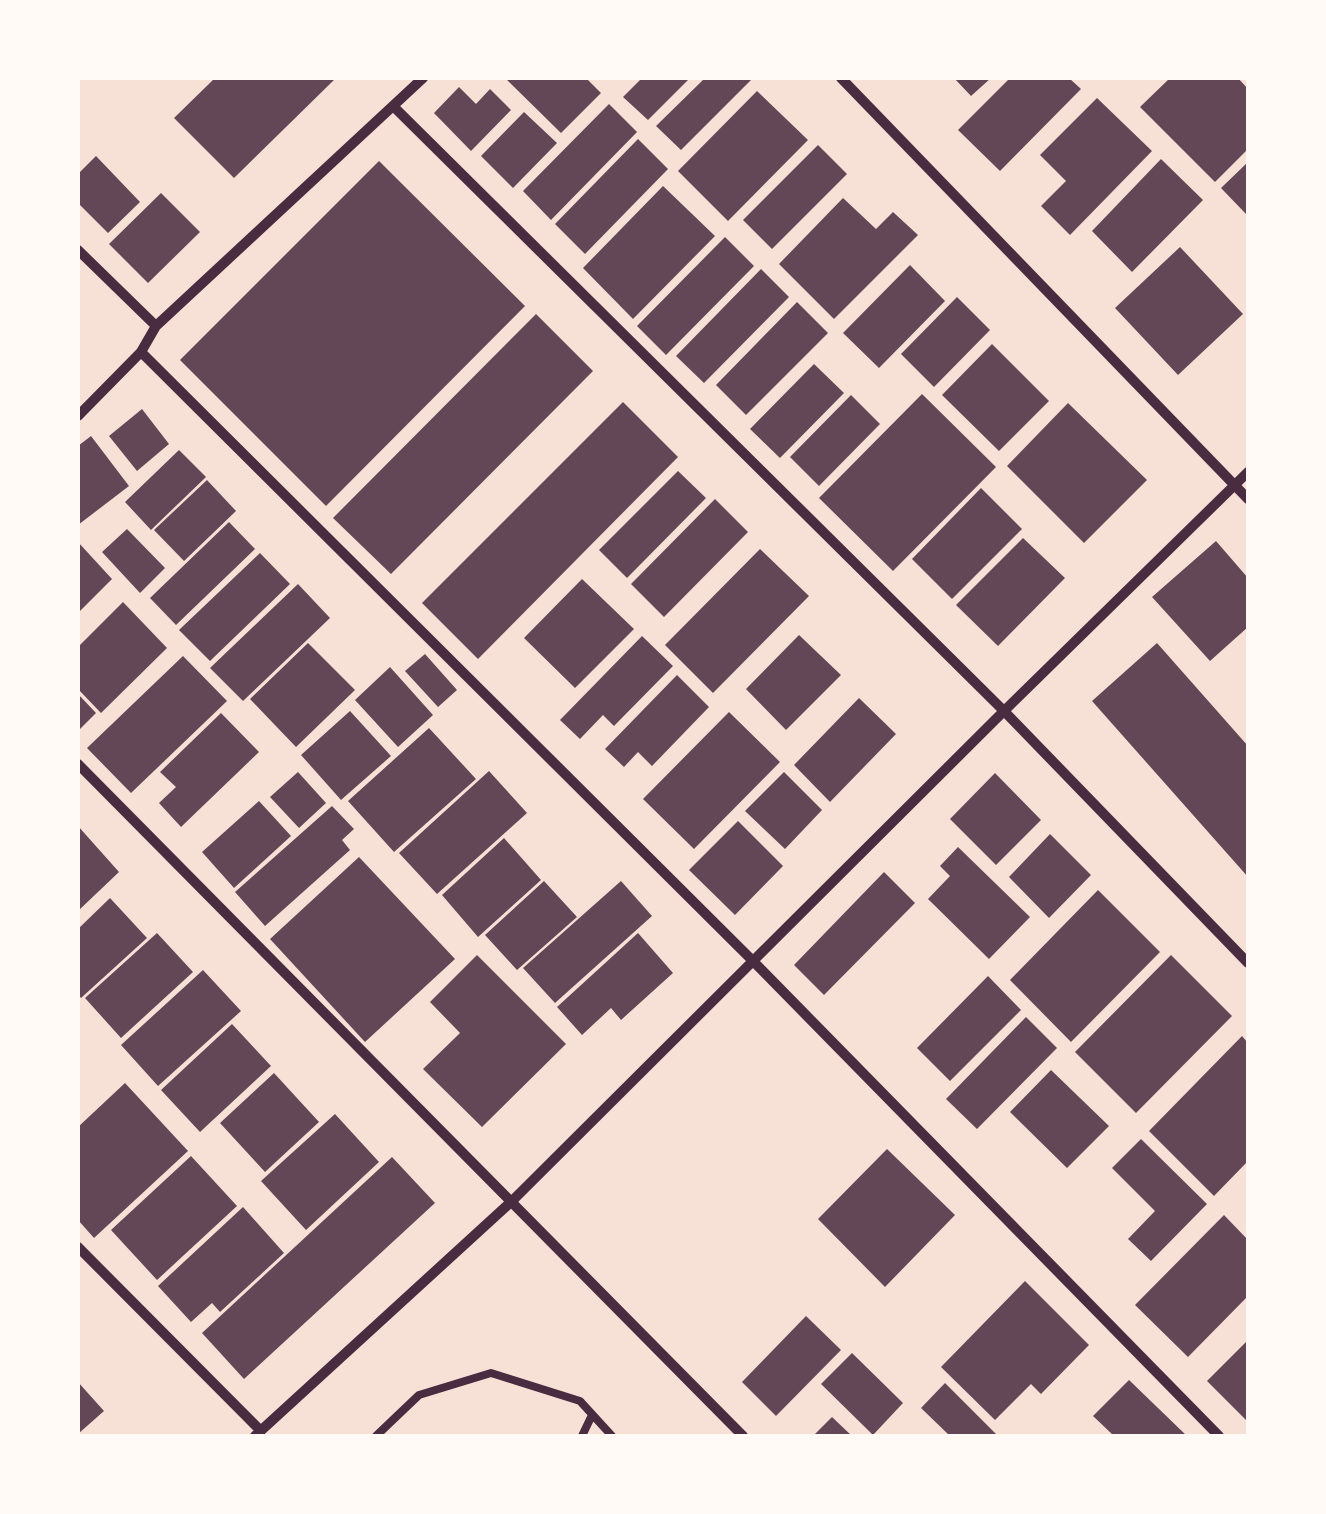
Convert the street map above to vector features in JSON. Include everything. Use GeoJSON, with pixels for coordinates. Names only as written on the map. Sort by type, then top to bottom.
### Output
{"type":"FeatureCollection","features":[{"type":"Feature","properties":{"kind":"street"},"geometry":{"type":"LineString","coordinates":[[78,416],[141,352],[156,326],[424,78]]}},
{"type":"Feature","properties":{"kind":"street"},"geometry":{"type":"LineString","coordinates":[[840,78],[1248,499]]}},
{"type":"Feature","properties":{"kind":"street"},"geometry":{"type":"LineString","coordinates":[[393,106],[1004,711],[1248,963]]}},
{"type":"Feature","properties":{"kind":"street"},"geometry":{"type":"LineString","coordinates":[[78,250],[156,326]]}},
{"type":"Feature","properties":{"kind":"street"},"geometry":{"type":"LineString","coordinates":[[141,352],[753,961],[1219,1436]]}},
{"type":"Feature","properties":{"kind":"street"},"geometry":{"type":"LineString","coordinates":[[78,1247],[258,1434],[512,1201],[1248,472]]}},
{"type":"Feature","properties":{"kind":"street"},"geometry":{"type":"LineString","coordinates":[[78,764],[743,1436]]}},
{"type":"Feature","properties":{"kind":"lane"},"geometry":{"type":"LineString","coordinates":[[376,1436],[419,1395],[491,1373],[580,1400],[612,1436]]}},
{"type":"Feature","properties":{"kind":"lane"},"geometry":{"type":"LineString","coordinates":[[582,1436],[592,1415]]}},
{"type":"Feature","properties":{"kind":"building"},"geometry":{"type":"Polygon","coordinates":[[[215,78],[336,78],[234,178],[174,118],[215,78]]]}},
{"type":"Feature","properties":{"kind":"building"},"geometry":{"type":"Polygon","coordinates":[[[505,78],[586,78],[601,93],[561,133],[505,78]]]}},
{"type":"Feature","properties":{"kind":"building"},"geometry":{"type":"Polygon","coordinates":[[[642,78],[690,78],[648,120],[623,97],[642,78]]]}},
{"type":"Feature","properties":{"kind":"building"},"geometry":{"type":"Polygon","coordinates":[[[705,78],[753,78],[681,150],[656,126],[705,78]]]}},
{"type":"Feature","properties":{"kind":"building"},"geometry":{"type":"Polygon","coordinates":[[[954,78],[991,78],[971,96],[954,78]]]}},
{"type":"Feature","properties":{"kind":"building"},"geometry":{"type":"Polygon","coordinates":[[[1010,78],[1069,78],[1081,89],[1000,171],[958,130],[1010,78]]]}},
{"type":"Feature","properties":{"kind":"building"},"geometry":{"type":"Polygon","coordinates":[[[1170,78],[1238,78],[1248,89],[1248,149],[1215,182],[1140,107],[1170,78]]]}},
{"type":"Feature","properties":{"kind":"building"},"geometry":{"type":"Polygon","coordinates":[[[459,87],[476,104],[490,89],[511,110],[471,151],[434,113],[459,87]]]}},
{"type":"Feature","properties":{"kind":"building"},"geometry":{"type":"Polygon","coordinates":[[[757,91],[808,140],[728,221],[678,171],[757,91]]]}},
{"type":"Feature","properties":{"kind":"building"},"geometry":{"type":"Polygon","coordinates":[[[1097,98],[1152,151],[1070,235],[1041,206],[1066,181],[1040,155],[1097,98]]]}},
{"type":"Feature","properties":{"kind":"building"},"geometry":{"type":"Polygon","coordinates":[[[609,104],[637,132],[551,220],[523,191],[609,104]]]}},
{"type":"Feature","properties":{"kind":"building"},"geometry":{"type":"Polygon","coordinates":[[[524,112],[557,143],[513,188],[481,156],[524,112]]]}},
{"type":"Feature","properties":{"kind":"building"},"geometry":{"type":"Polygon","coordinates":[[[638,139],[668,169],[585,254],[555,224],[638,139]]]}},
{"type":"Feature","properties":{"kind":"building"},"geometry":{"type":"Polygon","coordinates":[[[818,145],[847,174],[772,249],[743,220],[818,145]]]}},
{"type":"Feature","properties":{"kind":"building"},"geometry":{"type":"Polygon","coordinates":[[[96,156],[140,202],[108,233],[78,203],[78,174],[96,156]]]}},
{"type":"Feature","properties":{"kind":"building"},"geometry":{"type":"Polygon","coordinates":[[[1161,159],[1203,200],[1132,272],[1092,231],[1161,159]]]}},
{"type":"Feature","properties":{"kind":"building"},"geometry":{"type":"Polygon","coordinates":[[[379,161],[525,306],[326,506],[180,360],[379,161]]]}},
{"type":"Feature","properties":{"kind":"building"},"geometry":{"type":"Polygon","coordinates":[[[1248,162],[1248,212],[1246,214],[1221,188],[1248,162]]]}},
{"type":"Feature","properties":{"kind":"building"},"geometry":{"type":"Polygon","coordinates":[[[663,186],[715,236],[633,319],[583,268],[663,186]]]}},
{"type":"Feature","properties":{"kind":"building"},"geometry":{"type":"Polygon","coordinates":[[[161,193],[200,232],[148,283],[109,244],[161,193]]]}},
{"type":"Feature","properties":{"kind":"building"},"geometry":{"type":"Polygon","coordinates":[[[843,198],[876,229],[893,212],[918,235],[834,319],[779,264],[843,198]]]}},
{"type":"Feature","properties":{"kind":"building"},"geometry":{"type":"Polygon","coordinates":[[[725,237],[754,266],[666,355],[637,326],[725,237]]]}},
{"type":"Feature","properties":{"kind":"building"},"geometry":{"type":"Polygon","coordinates":[[[1180,247],[1243,314],[1178,375],[1115,308],[1180,247]]]}},
{"type":"Feature","properties":{"kind":"building"},"geometry":{"type":"Polygon","coordinates":[[[910,265],[945,301],[879,368],[843,333],[910,265]]]}},
{"type":"Feature","properties":{"kind":"building"},"geometry":{"type":"Polygon","coordinates":[[[761,269],[789,297],[704,383],[676,356],[761,269]]]}},
{"type":"Feature","properties":{"kind":"building"},"geometry":{"type":"Polygon","coordinates":[[[957,297],[990,330],[934,387],[901,354],[957,297]]]}},
{"type":"Feature","properties":{"kind":"building"},"geometry":{"type":"Polygon","coordinates":[[[797,302],[828,333],[746,415],[716,385],[797,302]]]}},
{"type":"Feature","properties":{"kind":"building"},"geometry":{"type":"Polygon","coordinates":[[[536,314],[593,371],[391,574],[333,518],[536,314]]]}},
{"type":"Feature","properties":{"kind":"building"},"geometry":{"type":"Polygon","coordinates":[[[992,344],[1049,401],[999,451],[942,395],[992,344]]]}},
{"type":"Feature","properties":{"kind":"building"},"geometry":{"type":"Polygon","coordinates":[[[814,364],[844,393],[780,458],[750,429],[814,364]]]}},
{"type":"Feature","properties":{"kind":"building"},"geometry":{"type":"Polygon","coordinates":[[[922,394],[996,467],[893,571],[819,498],[922,394]]]}},
{"type":"Feature","properties":{"kind":"building"},"geometry":{"type":"Polygon","coordinates":[[[851,395],[880,424],[819,486],[790,457],[851,395]]]}},
{"type":"Feature","properties":{"kind":"building"},"geometry":{"type":"Polygon","coordinates":[[[623,402],[678,457],[478,659],[422,603],[623,402]]]}},
{"type":"Feature","properties":{"kind":"building"},"geometry":{"type":"Polygon","coordinates":[[[1068,403],[1147,480],[1084,543],[1007,466],[1068,403]]]}},
{"type":"Feature","properties":{"kind":"building"},"geometry":{"type":"Polygon","coordinates":[[[142,409],[169,444],[137,471],[109,436],[142,409]]]}},
{"type":"Feature","properties":{"kind":"building"},"geometry":{"type":"Polygon","coordinates":[[[91,436],[129,486],[78,525],[78,446],[91,436]]]}},
{"type":"Feature","properties":{"kind":"building"},"geometry":{"type":"Polygon","coordinates":[[[179,450],[206,477],[151,530],[125,502],[179,450]]]}},
{"type":"Feature","properties":{"kind":"building"},"geometry":{"type":"Polygon","coordinates":[[[678,471],[706,498],[627,578],[599,550],[678,471]]]}},
{"type":"Feature","properties":{"kind":"building"},"geometry":{"type":"Polygon","coordinates":[[[207,480],[236,511],[184,561],[154,530],[207,480]]]}},
{"type":"Feature","properties":{"kind":"building"},"geometry":{"type":"Polygon","coordinates":[[[981,488],[1022,529],[952,599],[912,559],[981,488]]]}},
{"type":"Feature","properties":{"kind":"building"},"geometry":{"type":"Polygon","coordinates":[[[715,499],[748,532],[664,617],[631,584],[715,499]]]}},
{"type":"Feature","properties":{"kind":"building"},"geometry":{"type":"Polygon","coordinates":[[[229,522],[255,549],[176,625],[150,598],[229,522]]]}},
{"type":"Feature","properties":{"kind":"building"},"geometry":{"type":"Polygon","coordinates":[[[127,529],[165,568],[140,593],[102,552],[127,529]]]}},
{"type":"Feature","properties":{"kind":"building"},"geometry":{"type":"Polygon","coordinates":[[[1023,538],[1065,578],[998,646],[956,605],[1023,538]]]}},
{"type":"Feature","properties":{"kind":"building"},"geometry":{"type":"Polygon","coordinates":[[[1216,541],[1248,578],[1248,627],[1210,661],[1152,597],[1216,541]]]}},
{"type":"Feature","properties":{"kind":"building"},"geometry":{"type":"Polygon","coordinates":[[[78,542],[112,579],[78,613],[78,542]]]}},
{"type":"Feature","properties":{"kind":"building"},"geometry":{"type":"Polygon","coordinates":[[[760,549],[809,596],[713,693],[665,645],[760,549]]]}},
{"type":"Feature","properties":{"kind":"building"},"geometry":{"type":"Polygon","coordinates":[[[260,553],[290,584],[210,661],[179,630],[260,553]]]}},
{"type":"Feature","properties":{"kind":"building"},"geometry":{"type":"Polygon","coordinates":[[[582,579],[634,629],[575,688],[524,638],[582,579]]]}},
{"type":"Feature","properties":{"kind":"building"},"geometry":{"type":"Polygon","coordinates":[[[298,584],[330,618],[243,701],[210,668],[298,584]]]}},
{"type":"Feature","properties":{"kind":"building"},"geometry":{"type":"Polygon","coordinates":[[[123,602],[167,648],[101,713],[78,689],[78,647],[123,602]]]}},
{"type":"Feature","properties":{"kind":"building"},"geometry":{"type":"Polygon","coordinates":[[[799,635],[841,675],[786,730],[746,689],[799,635]]]}},
{"type":"Feature","properties":{"kind":"building"},"geometry":{"type":"Polygon","coordinates":[[[642,636],[673,666],[614,726],[603,715],[580,739],[560,720],[642,636]]]}},
{"type":"Feature","properties":{"kind":"building"},"geometry":{"type":"Polygon","coordinates":[[[308,643],[355,690],[296,747],[250,699],[308,643]]]}},
{"type":"Feature","properties":{"kind":"building"},"geometry":{"type":"Polygon","coordinates":[[[1157,643],[1248,746],[1248,877],[1092,701],[1157,643]]]}},
{"type":"Feature","properties":{"kind":"building"},"geometry":{"type":"Polygon","coordinates":[[[425,654],[457,690],[438,707],[405,671],[425,654]]]}},
{"type":"Feature","properties":{"kind":"building"},"geometry":{"type":"Polygon","coordinates":[[[183,656],[227,701],[131,793],[87,748],[183,656]]]}},
{"type":"Feature","properties":{"kind":"building"},"geometry":{"type":"Polygon","coordinates":[[[390,667],[433,715],[398,747],[355,700],[390,667]]]}},
{"type":"Feature","properties":{"kind":"building"},"geometry":{"type":"Polygon","coordinates":[[[677,675],[709,707],[652,766],[638,752],[624,767],[605,749],[677,675]]]}},
{"type":"Feature","properties":{"kind":"building"},"geometry":{"type":"Polygon","coordinates":[[[78,694],[96,713],[78,731],[78,694]]]}},
{"type":"Feature","properties":{"kind":"building"},"geometry":{"type":"Polygon","coordinates":[[[859,698],[896,734],[830,802],[794,765],[859,698]]]}},
{"type":"Feature","properties":{"kind":"building"},"geometry":{"type":"Polygon","coordinates":[[[350,711],[391,756],[341,800],[301,755],[350,711]]]}},
{"type":"Feature","properties":{"kind":"building"},"geometry":{"type":"Polygon","coordinates":[[[729,712],[780,762],[694,849],[643,799],[729,712]]]}},
{"type":"Feature","properties":{"kind":"building"},"geometry":{"type":"Polygon","coordinates":[[[221,713],[259,752],[181,827],[159,803],[176,787],[160,772],[221,713]]]}},
{"type":"Feature","properties":{"kind":"building"},"geometry":{"type":"Polygon","coordinates":[[[429,728],[476,779],[394,852],[348,801],[429,728]]]}},
{"type":"Feature","properties":{"kind":"building"},"geometry":{"type":"Polygon","coordinates":[[[489,771],[527,813],[437,894],[399,853],[489,771]]]}},
{"type":"Feature","properties":{"kind":"building"},"geometry":{"type":"Polygon","coordinates":[[[298,772],[326,803],[299,828],[270,797],[298,772]]]}},
{"type":"Feature","properties":{"kind":"building"},"geometry":{"type":"Polygon","coordinates":[[[784,772],[822,810],[785,849],[745,811],[784,772]]]}},
{"type":"Feature","properties":{"kind":"building"},"geometry":{"type":"Polygon","coordinates":[[[995,773],[1041,820],[996,865],[950,819],[995,773]]]}},
{"type":"Feature","properties":{"kind":"building"},"geometry":{"type":"Polygon","coordinates":[[[259,801],[291,836],[234,888],[202,852],[259,801]]]}},
{"type":"Feature","properties":{"kind":"building"},"geometry":{"type":"Polygon","coordinates":[[[332,806],[354,829],[342,840],[350,850],[265,926],[235,892],[332,806]]]}},
{"type":"Feature","properties":{"kind":"building"},"geometry":{"type":"Polygon","coordinates":[[[738,821],[783,866],[735,915],[689,870],[738,821]]]}},
{"type":"Feature","properties":{"kind":"building"},"geometry":{"type":"Polygon","coordinates":[[[78,826],[119,872],[78,911],[78,826]]]}},
{"type":"Feature","properties":{"kind":"building"},"geometry":{"type":"Polygon","coordinates":[[[1050,834],[1091,875],[1049,918],[1009,877],[1050,834]]]}},
{"type":"Feature","properties":{"kind":"building"},"geometry":{"type":"Polygon","coordinates":[[[504,838],[541,880],[478,937],[442,895],[504,838]]]}},
{"type":"Feature","properties":{"kind":"building"},"geometry":{"type":"Polygon","coordinates":[[[958,847],[1030,917],[989,959],[928,899],[950,876],[940,866],[958,847]]]}},
{"type":"Feature","properties":{"kind":"building"},"geometry":{"type":"Polygon","coordinates":[[[359,857],[455,959],[365,1042],[270,939],[359,857]]]}},
{"type":"Feature","properties":{"kind":"building"},"geometry":{"type":"Polygon","coordinates":[[[884,872],[915,903],[824,995],[794,965],[884,872]]]}},
{"type":"Feature","properties":{"kind":"building"},"geometry":{"type":"Polygon","coordinates":[[[544,881],[577,917],[517,970],[485,935],[544,881]]]}},
{"type":"Feature","properties":{"kind":"building"},"geometry":{"type":"Polygon","coordinates":[[[621,881],[652,916],[555,1003],[523,968],[621,881]]]}},
{"type":"Feature","properties":{"kind":"building"},"geometry":{"type":"Polygon","coordinates":[[[1098,890],[1160,952],[1071,1042],[1010,980],[1098,890]]]}},
{"type":"Feature","properties":{"kind":"building"},"geometry":{"type":"Polygon","coordinates":[[[110,898],[147,938],[81,998],[78,929],[110,898]]]}},
{"type":"Feature","properties":{"kind":"building"},"geometry":{"type":"Polygon","coordinates":[[[157,933],[193,972],[121,1038],[85,998],[157,933]]]}},
{"type":"Feature","properties":{"kind":"building"},"geometry":{"type":"Polygon","coordinates":[[[638,933],[673,973],[621,1020],[611,1008],[582,1035],[557,1007],[638,933]]]}},
{"type":"Feature","properties":{"kind":"building"},"geometry":{"type":"Polygon","coordinates":[[[477,955],[566,1044],[482,1127],[423,1069],[460,1033],[430,1002],[477,955]]]}},
{"type":"Feature","properties":{"kind":"building"},"geometry":{"type":"Polygon","coordinates":[[[1171,955],[1232,1016],[1136,1113],[1075,1052],[1171,955]]]}},
{"type":"Feature","properties":{"kind":"building"},"geometry":{"type":"Polygon","coordinates":[[[203,970],[241,1011],[158,1086],[121,1045],[203,970]]]}},
{"type":"Feature","properties":{"kind":"building"},"geometry":{"type":"Polygon","coordinates":[[[988,976],[1021,1010],[950,1081],[917,1048],[988,976]]]}},
{"type":"Feature","properties":{"kind":"building"},"geometry":{"type":"Polygon","coordinates":[[[1026,1017],[1057,1048],[977,1129],[946,1099],[1026,1017]]]}},
{"type":"Feature","properties":{"kind":"building"},"geometry":{"type":"Polygon","coordinates":[[[232,1024],[271,1066],[200,1132],[161,1090],[232,1024]]]}},
{"type":"Feature","properties":{"kind":"building"},"geometry":{"type":"Polygon","coordinates":[[[1242,1036],[1248,1043],[1248,1161],[1214,1196],[1149,1131],[1242,1036]]]}},
{"type":"Feature","properties":{"kind":"building"},"geometry":{"type":"Polygon","coordinates":[[[1051,1070],[1109,1126],[1067,1168],[1010,1112],[1051,1070]]]}},
{"type":"Feature","properties":{"kind":"building"},"geometry":{"type":"Polygon","coordinates":[[[274,1073],[319,1122],[265,1172],[220,1123],[274,1073]]]}},
{"type":"Feature","properties":{"kind":"building"},"geometry":{"type":"Polygon","coordinates":[[[125,1083],[188,1151],[94,1238],[78,1220],[78,1127],[125,1083]]]}},
{"type":"Feature","properties":{"kind":"building"},"geometry":{"type":"Polygon","coordinates":[[[335,1114],[379,1162],[306,1230],[261,1181],[335,1114]]]}},
{"type":"Feature","properties":{"kind":"building"},"geometry":{"type":"Polygon","coordinates":[[[1141,1139],[1207,1204],[1151,1261],[1128,1239],[1155,1211],[1112,1168],[1141,1139]]]}},
{"type":"Feature","properties":{"kind":"building"},"geometry":{"type":"Polygon","coordinates":[[[887,1149],[955,1215],[885,1287],[818,1219],[887,1149]]]}},
{"type":"Feature","properties":{"kind":"building"},"geometry":{"type":"Polygon","coordinates":[[[191,1156],[237,1206],[157,1280],[111,1230],[191,1156]]]}},
{"type":"Feature","properties":{"kind":"building"},"geometry":{"type":"Polygon","coordinates":[[[392,1157],[435,1203],[244,1379],[202,1333],[392,1157]]]}},
{"type":"Feature","properties":{"kind":"building"},"geometry":{"type":"Polygon","coordinates":[[[243,1207],[284,1253],[220,1312],[212,1303],[191,1322],[158,1286],[243,1207]]]}},
{"type":"Feature","properties":{"kind":"building"},"geometry":{"type":"Polygon","coordinates":[[[1224,1215],[1248,1240],[1248,1296],[1188,1357],[1135,1305],[1224,1215]]]}},
{"type":"Feature","properties":{"kind":"building"},"geometry":{"type":"Polygon","coordinates":[[[1025,1281],[1089,1345],[1041,1394],[1031,1384],[995,1420],[941,1367],[1025,1281]]]}},
{"type":"Feature","properties":{"kind":"building"},"geometry":{"type":"Polygon","coordinates":[[[806,1316],[841,1350],[776,1416],[742,1382],[806,1316]]]}},
{"type":"Feature","properties":{"kind":"building"},"geometry":{"type":"Polygon","coordinates":[[[1248,1340],[1248,1422],[1207,1381],[1248,1340]]]}},
{"type":"Feature","properties":{"kind":"building"},"geometry":{"type":"Polygon","coordinates":[[[852,1353],[903,1403],[873,1435],[821,1384],[852,1353]]]}},
{"type":"Feature","properties":{"kind":"building"},"geometry":{"type":"Polygon","coordinates":[[[1129,1380],[1187,1436],[1114,1436],[1093,1416],[1129,1380]]]}},
{"type":"Feature","properties":{"kind":"building"},"geometry":{"type":"Polygon","coordinates":[[[78,1382],[104,1411],[78,1434],[78,1382]]]}},
{"type":"Feature","properties":{"kind":"building"},"geometry":{"type":"Polygon","coordinates":[[[945,1383],[998,1436],[950,1436],[921,1408],[945,1383]]]}},
{"type":"Feature","properties":{"kind":"building"},"geometry":{"type":"Polygon","coordinates":[[[832,1417],[852,1436],[813,1436],[832,1417]]]}}]}
